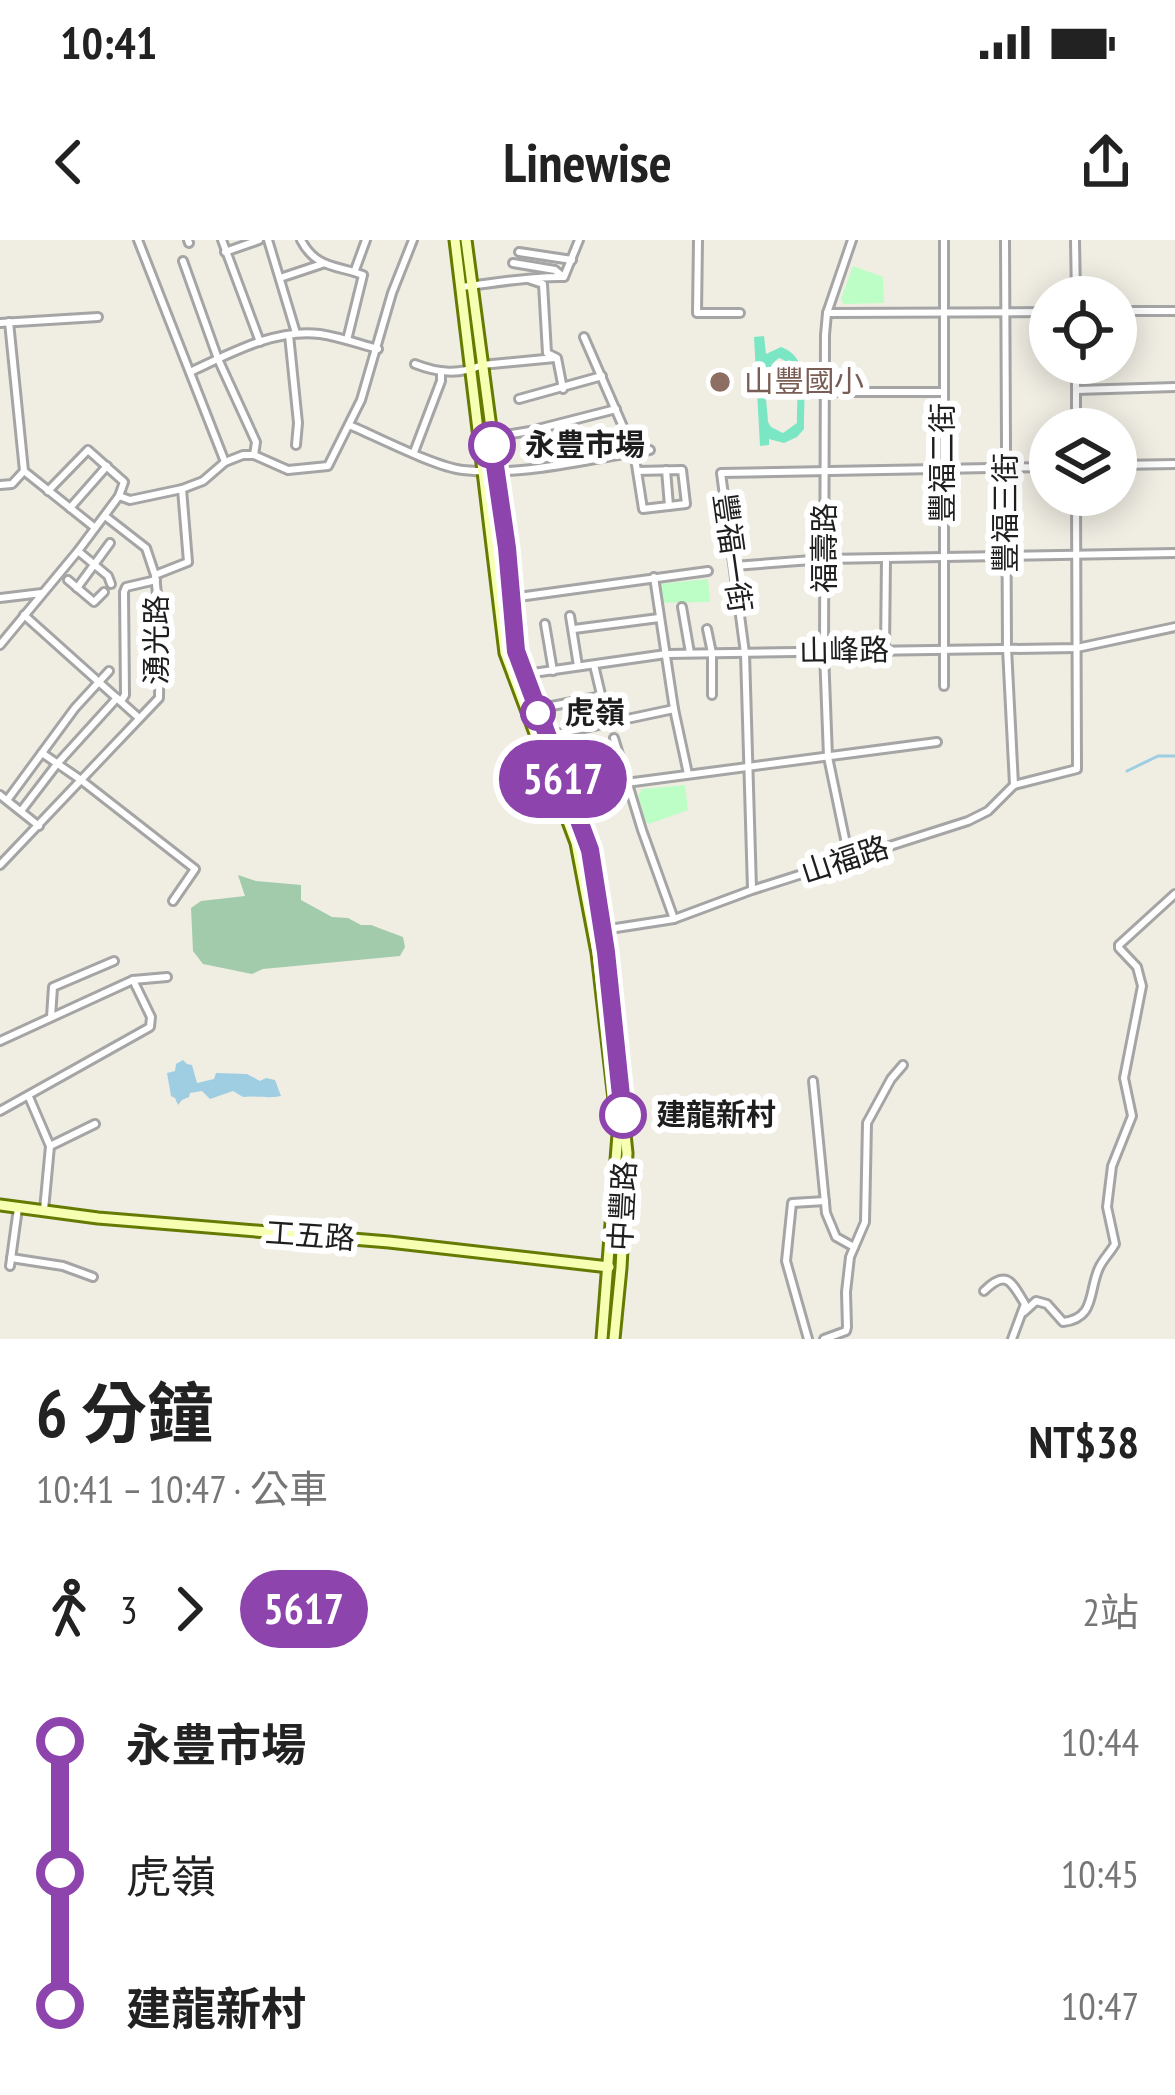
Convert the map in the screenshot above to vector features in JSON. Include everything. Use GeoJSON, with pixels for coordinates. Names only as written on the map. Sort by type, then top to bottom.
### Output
{"type":"FeatureCollection","features":[{"type":"Feature","properties":{"kind":"main road"},"geometry":{"type":"LineString","coordinates":[[455,240],[466,287],[485,438],[496,472],[516,651],[590,850],[598,932]]}},
{"type":"Feature","properties":{"kind":"main road"},"geometry":{"type":"LineString","coordinates":[[466,240],[466,287]]}},
{"type":"Feature","properties":{"kind":"main road"},"geometry":{"type":"LineString","coordinates":[[485,438],[482,470],[505,653],[576,843],[598,932]]}},
{"type":"Feature","properties":{"kind":"main road","name":"中豐路"},"geometry":{"type":"LineString","coordinates":[[598,932],[627,1153],[620,1174],[614,1339]]}},
{"type":"Feature","properties":{"kind":"main road","name":"工五路"},"geometry":{"type":"LineString","coordinates":[[0,1205],[615,1268]]}},
{"type":"Feature","properties":{"kind":"main road","name":"中豐路"},"geometry":{"type":"LineString","coordinates":[[602,1339],[615,1268]]}},
{"type":"Feature","properties":{"kind":"street"},"geometry":{"type":"LineString","coordinates":[[138,240],[225,462]]}},
{"type":"Feature","properties":{"kind":"street"},"geometry":{"type":"LineString","coordinates":[[222,240],[260,342]]}},
{"type":"Feature","properties":{"kind":"street"},"geometry":{"type":"LineString","coordinates":[[225,252],[263,240],[280,278],[293,334],[296,445]]}},
{"type":"Feature","properties":{"kind":"street"},"geometry":{"type":"LineString","coordinates":[[301,240],[322,264],[363,275],[347,340]]}},
{"type":"Feature","properties":{"kind":"street"},"geometry":{"type":"LineString","coordinates":[[354,272],[366,240]]}},
{"type":"Feature","properties":{"kind":"street"},"geometry":{"type":"LineString","coordinates":[[119,496],[130,500],[182,488],[203,481],[225,462],[243,455],[288,470],[328,466],[362,400],[392,293],[413,240]]}},
{"type":"Feature","properties":{"kind":"street"},"geometry":{"type":"LineString","coordinates":[[564,277],[579,240]]}},
{"type":"Feature","properties":{"kind":"street"},"geometry":{"type":"LineString","coordinates":[[698,240],[697,313],[740,313]]}},
{"type":"Feature","properties":{"kind":"street","name":"福壽路"},"geometry":{"type":"LineString","coordinates":[[850,859],[828,757],[824,652],[827,314],[852,240]]}},
{"type":"Feature","properties":{"kind":"street","name":"豐福二街"},"geometry":{"type":"LineString","coordinates":[[944,240],[944,686]]}},
{"type":"Feature","properties":{"kind":"street","name":"豐福三街"},"geometry":{"type":"LineString","coordinates":[[1005,240],[1007,648],[1014,785]]}},
{"type":"Feature","properties":{"kind":"street"},"geometry":{"type":"LineString","coordinates":[[1075,240],[1076,276]]}},
{"type":"Feature","properties":{"kind":"street"},"geometry":{"type":"LineString","coordinates":[[519,253],[572,260]]}},
{"type":"Feature","properties":{"kind":"street"},"geometry":{"type":"LineString","coordinates":[[183,261],[218,359],[256,442],[254,455]]}},
{"type":"Feature","properties":{"kind":"street"},"geometry":{"type":"LineString","coordinates":[[513,263],[555,270],[564,277]]}},
{"type":"Feature","properties":{"kind":"street"},"geometry":{"type":"LineString","coordinates":[[280,278],[322,264]]}},
{"type":"Feature","properties":{"kind":"street"},"geometry":{"type":"LineString","coordinates":[[466,287],[564,277]]}},
{"type":"Feature","properties":{"kind":"street"},"geometry":{"type":"LineString","coordinates":[[532,278],[543,284],[547,353],[555,358],[563,388]]}},
{"type":"Feature","properties":{"kind":"street"},"geometry":{"type":"LineString","coordinates":[[827,314],[1029,311]]}},
{"type":"Feature","properties":{"kind":"street"},"geometry":{"type":"LineString","coordinates":[[1137,311],[1175,311]]}},
{"type":"Feature","properties":{"kind":"street"},"geometry":{"type":"LineString","coordinates":[[94,527],[24,471],[4,323],[98,316]]}},
{"type":"Feature","properties":{"kind":"street"},"geometry":{"type":"LineString","coordinates":[[190,372],[260,342],[293,334],[321,334],[378,349]]}},
{"type":"Feature","properties":{"kind":"street"},"geometry":{"type":"LineString","coordinates":[[584,337],[634,452],[639,491],[644,509],[686,504],[682,470],[637,471]]}},
{"type":"Feature","properties":{"kind":"street"},"geometry":{"type":"LineString","coordinates":[[415,364],[441,373],[555,358]]}},
{"type":"Feature","properties":{"kind":"street"},"geometry":{"type":"LineString","coordinates":[[414,452],[441,373]]}},
{"type":"Feature","properties":{"kind":"street"},"geometry":{"type":"LineString","coordinates":[[519,399],[602,376]]}},
{"type":"Feature","properties":{"kind":"street"},"geometry":{"type":"LineString","coordinates":[[1076,384],[1076,408]]}},
{"type":"Feature","properties":{"kind":"street"},"geometry":{"type":"LineString","coordinates":[[1076,389],[1175,387]]}},
{"type":"Feature","properties":{"kind":"street"},"geometry":{"type":"LineString","coordinates":[[825,392],[943,392]]}},
{"type":"Feature","properties":{"kind":"street"},"geometry":{"type":"LineString","coordinates":[[485,438],[616,409]]}},
{"type":"Feature","properties":{"kind":"street"},"geometry":{"type":"LineString","coordinates":[[350,425],[448,466],[496,472],[650,450]]}},
{"type":"Feature","properties":{"kind":"street"},"geometry":{"type":"LineString","coordinates":[[2,640],[78,551],[119,496],[124,482],[88,450],[48,490]]}},
{"type":"Feature","properties":{"kind":"street"},"geometry":{"type":"LineString","coordinates":[[1137,465],[1175,464]]}},
{"type":"Feature","properties":{"kind":"street"},"geometry":{"type":"LineString","coordinates":[[70,508],[107,466]]}},
{"type":"Feature","properties":{"kind":"street","name":"豐福一街"},"geometry":{"type":"LineString","coordinates":[[752,890],[745,653],[721,473],[1029,467]]}},
{"type":"Feature","properties":{"kind":"street"},"geometry":{"type":"LineString","coordinates":[[666,470],[669,506]]}},
{"type":"Feature","properties":{"kind":"street"},"geometry":{"type":"LineString","coordinates":[[0,485],[12,484],[24,471]]}},
{"type":"Feature","properties":{"kind":"street","name":"湧光路"},"geometry":{"type":"LineString","coordinates":[[0,865],[159,698],[156,577],[188,562],[182,488]]}},
{"type":"Feature","properties":{"kind":"street"},"geometry":{"type":"LineString","coordinates":[[21,811],[57,764],[125,695],[124,592],[126,587],[156,577],[146,548],[104,515]]}},
{"type":"Feature","properties":{"kind":"street"},"geometry":{"type":"LineString","coordinates":[[1076,516],[1077,648]]}},
{"type":"Feature","properties":{"kind":"street"},"geometry":{"type":"LineString","coordinates":[[76,588],[110,543]]}},
{"type":"Feature","properties":{"kind":"street"},"geometry":{"type":"LineString","coordinates":[[78,551],[111,584]]}},
{"type":"Feature","properties":{"kind":"street"},"geometry":{"type":"LineString","coordinates":[[734,566],[825,559],[1175,553]]}},
{"type":"Feature","properties":{"kind":"street"},"geometry":{"type":"LineString","coordinates":[[885,650],[886,558]]}},
{"type":"Feature","properties":{"kind":"street"},"geometry":{"type":"LineString","coordinates":[[512,598],[708,571]]}},
{"type":"Feature","properties":{"kind":"street"},"geometry":{"type":"LineString","coordinates":[[654,577],[688,775]]}},
{"type":"Feature","properties":{"kind":"street"},"geometry":{"type":"LineString","coordinates":[[68,580],[94,602],[104,592]]}},
{"type":"Feature","properties":{"kind":"street"},"geometry":{"type":"LineString","coordinates":[[0,598],[42,593]]}},
{"type":"Feature","properties":{"kind":"street"},"geometry":{"type":"LineString","coordinates":[[682,607],[690,653]]}},
{"type":"Feature","properties":{"kind":"street"},"geometry":{"type":"LineString","coordinates":[[24,615],[140,718]]}},
{"type":"Feature","properties":{"kind":"street"},"geometry":{"type":"LineString","coordinates":[[571,616],[578,667]]}},
{"type":"Feature","properties":{"kind":"street"},"geometry":{"type":"LineString","coordinates":[[574,629],[659,618]]}},
{"type":"Feature","properties":{"kind":"street"},"geometry":{"type":"LineString","coordinates":[[545,624],[553,671]]}},
{"type":"Feature","properties":{"kind":"street","name":"山峰路"},"geometry":{"type":"LineString","coordinates":[[512,676],[690,653],[1077,648],[1175,627]]}},
{"type":"Feature","properties":{"kind":"street"},"geometry":{"type":"LineString","coordinates":[[707,629],[712,695]]}},
{"type":"Feature","properties":{"kind":"street","name":"山福路"},"geometry":{"type":"LineString","coordinates":[[598,932],[674,919],[972,819],[988,811],[1014,785],[1077,769],[1077,648]]}},
{"type":"Feature","properties":{"kind":"street"},"geometry":{"type":"LineString","coordinates":[[594,664],[608,724]]}},
{"type":"Feature","properties":{"kind":"street"},"geometry":{"type":"LineString","coordinates":[[39,826],[4,797],[109,671]]}},
{"type":"Feature","properties":{"kind":"street"},"geometry":{"type":"LineString","coordinates":[[537,709],[602,696]]}},
{"type":"Feature","properties":{"kind":"street"},"geometry":{"type":"LineString","coordinates":[[547,736],[674,710]]}},
{"type":"Feature","properties":{"kind":"street"},"geometry":{"type":"LineString","coordinates":[[614,738],[674,919]]}},
{"type":"Feature","properties":{"kind":"street"},"geometry":{"type":"LineString","coordinates":[[626,783],[937,742]]}},
{"type":"Feature","properties":{"kind":"street"},"geometry":{"type":"LineString","coordinates":[[42,753],[195,869],[173,901]]}},
{"type":"Feature","properties":{"kind":"street"},"geometry":{"type":"LineString","coordinates":[[1012,1339],[1024,1312],[1036,1301],[1055,1310],[1064,1322],[1081,1317],[1101,1262],[1115,1244],[1107,1207],[1112,1166],[1132,1116],[1124,1078],[1142,986],[1140,972],[1119,945],[1175,894]]}},
{"type":"Feature","properties":{"kind":"street"},"geometry":{"type":"LineString","coordinates":[[51,1016],[53,987],[114,961]]}},
{"type":"Feature","properties":{"kind":"street"},"geometry":{"type":"LineString","coordinates":[[0,1041],[133,980],[167,977]]}},
{"type":"Feature","properties":{"kind":"street"},"geometry":{"type":"LineString","coordinates":[[0,1111],[150,1027],[151,1017],[133,980]]}},
{"type":"Feature","properties":{"kind":"street"},"geometry":{"type":"LineString","coordinates":[[824,1339],[847,1328],[846,1292],[854,1247],[865,1222],[867,1123],[903,1065]]}},
{"type":"Feature","properties":{"kind":"street"},"geometry":{"type":"LineString","coordinates":[[813,1081],[826,1213],[836,1237],[854,1247]]}},
{"type":"Feature","properties":{"kind":"street"},"geometry":{"type":"LineString","coordinates":[[29,1096],[50,1146],[44,1210]]}},
{"type":"Feature","properties":{"kind":"street"},"geometry":{"type":"LineString","coordinates":[[50,1146],[95,1124]]}},
{"type":"Feature","properties":{"kind":"street"},"geometry":{"type":"LineString","coordinates":[[808,1339],[786,1261],[786,1239],[792,1203],[825,1201]]}},
{"type":"Feature","properties":{"kind":"street"},"geometry":{"type":"LineString","coordinates":[[18,1208],[11,1262],[62,1267],[93,1276]]}},
{"type":"Feature","properties":{"kind":"street"},"geometry":{"type":"LineString","coordinates":[[984,1292],[994,1281],[1010,1281],[1024,1312]]}},
{"type":"Feature","properties":{"kind":"green space"},"geometry":{"type":"Polygon","coordinates":[[[853,266],[883,277],[884,303],[844,304],[841,299],[853,266]]]}},
{"type":"Feature","properties":{"kind":"green space"},"geometry":{"type":"Polygon","coordinates":[[[764,336],[766,354],[781,347],[791,352],[802,370],[804,429],[784,443],[769,439],[769,445],[760,446],[754,337],[764,336]],[[779,358],[773,364],[766,387],[768,422],[783,433],[797,423],[797,385],[787,362],[779,358]]]}},
{"type":"Feature","properties":{"kind":"green space"},"geometry":{"type":"Polygon","coordinates":[[[708,579],[710,602],[662,603],[659,584],[708,579]]]}},
{"type":"Feature","properties":{"kind":"green space"},"geometry":{"type":"Polygon","coordinates":[[[685,785],[688,810],[646,822],[638,796],[642,789],[685,785]]]}},
{"type":"Feature","properties":{"kind":"green space"},"geometry":{"type":"Polygon","coordinates":[[[238,875],[301,885],[301,900],[332,917],[403,937],[405,947],[400,956],[263,969],[252,974],[203,964],[193,951],[191,908],[201,901],[245,896],[238,875]]]}},
{"type":"Feature","properties":{"kind":"water"},"geometry":{"type":"Polygon","coordinates":[[[183,1060],[192,1065],[197,1083],[214,1079],[216,1073],[247,1074],[260,1081],[275,1080],[281,1096],[243,1097],[233,1091],[210,1099],[202,1091],[190,1093],[178,1105],[171,1096],[167,1073],[183,1060]]]}},
{"type":"Feature","properties":{"kind":"waterway"},"geometry":{"type":"LineString","coordinates":[[1127,771],[1158,756],[1175,756]]}},
{"type":"Feature","properties":{"kind":"bus line","name":"5617"},"geometry":{"type":"LineString","coordinates":[[492,445],[516,651],[590,850],[623,1115]]}},
{"type":"Feature","properties":{"kind":"place","name":"山豐國小"},"geometry":{"type":"Point","coordinates":[720,382]}},
{"type":"Feature","properties":{"kind":"place","name":"永豊市場"},"geometry":{"type":"Point","coordinates":[492,445]}},
{"type":"Feature","properties":{"kind":"place","name":"虎嶺"},"geometry":{"type":"Point","coordinates":[538,713]}},
{"type":"Feature","properties":{"kind":"place","name":"建龍新村"},"geometry":{"type":"Point","coordinates":[623,1115]}}]}
